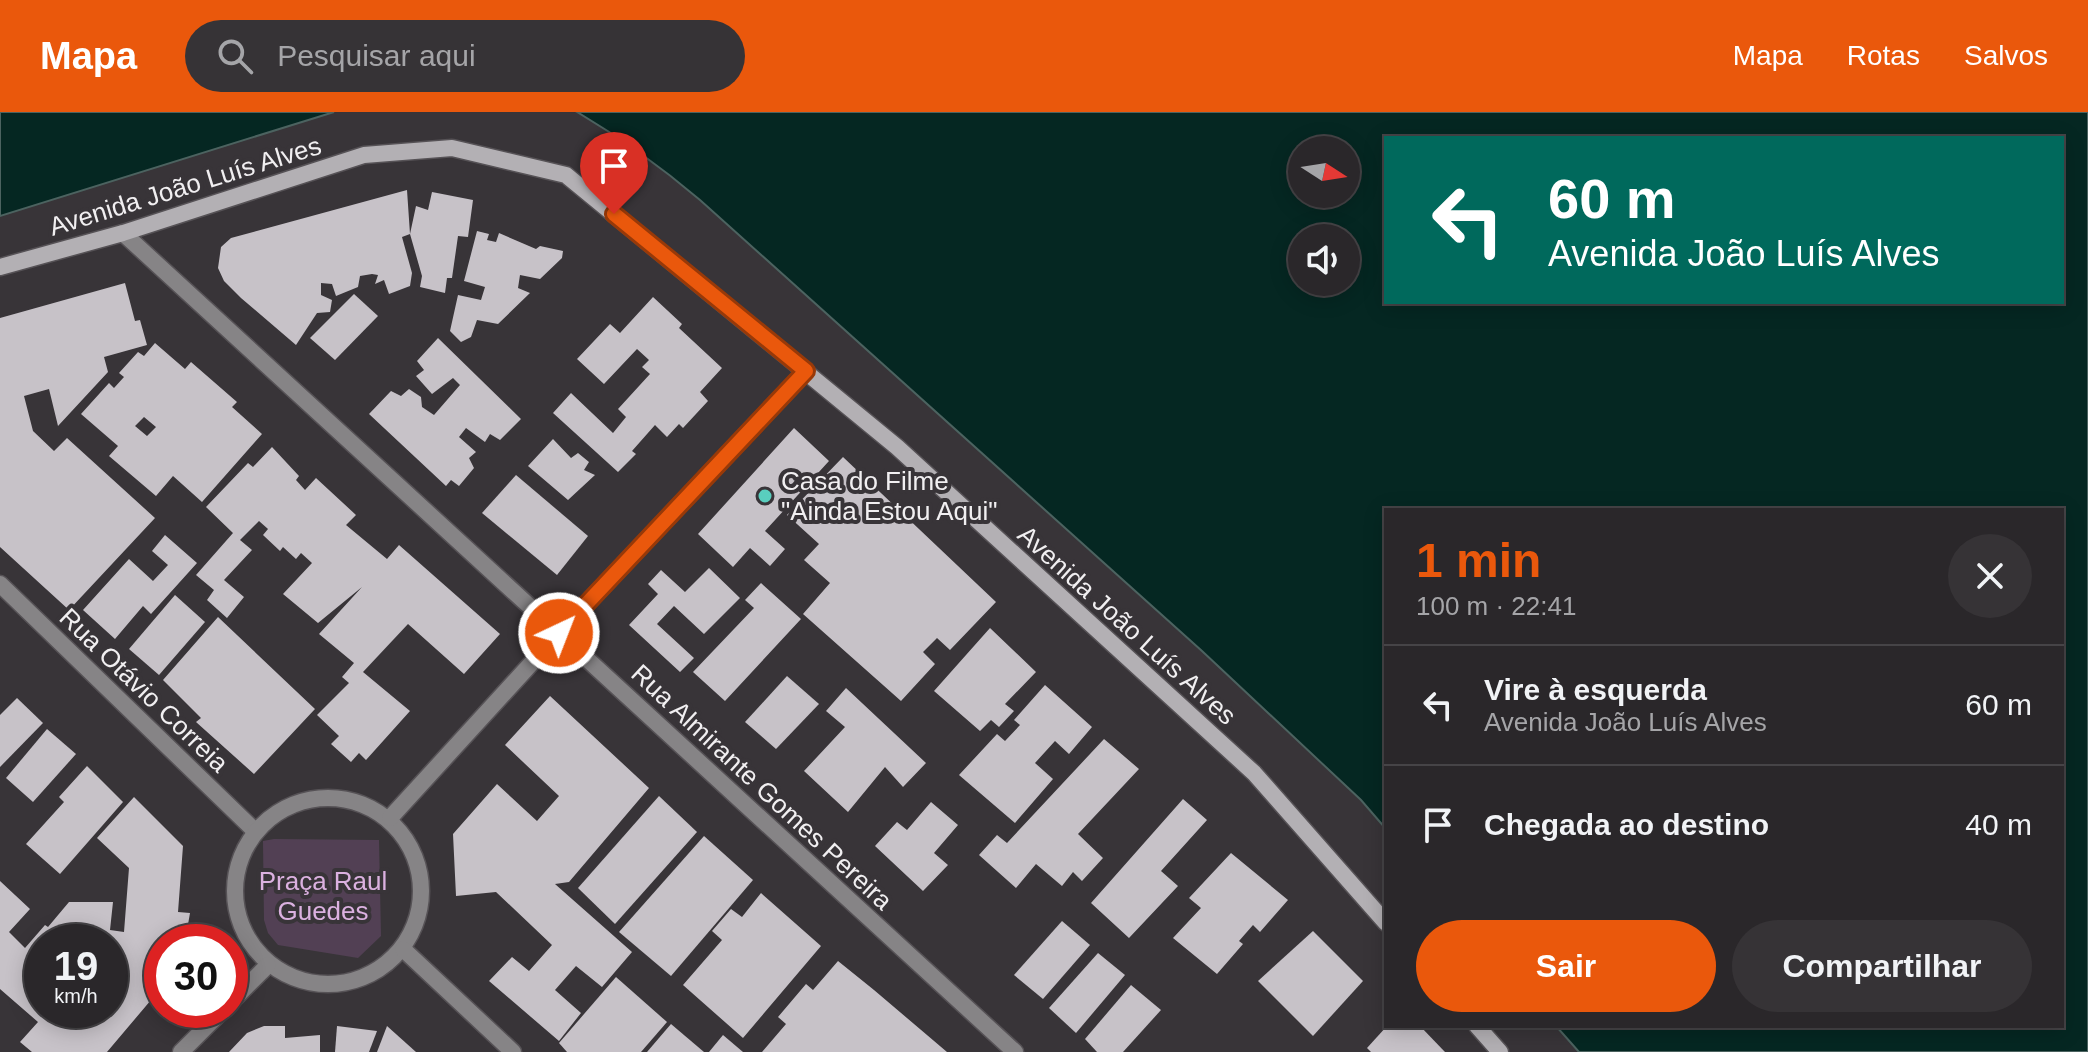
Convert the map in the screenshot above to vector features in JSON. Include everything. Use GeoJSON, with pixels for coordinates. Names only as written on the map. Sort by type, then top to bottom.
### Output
{"type":"FeatureCollection","features":[{"type":"Feature","properties":{"kind":"street","name":"Avenida João Luís Alves"},"geometry":{"type":"LineString","coordinates":[[0,267],[123,233],[364,155],[452,148],[566,175],[897,447],[1254,773],[1384,921]]}},
{"type":"Feature","properties":{"kind":"street","name":"Rua Almirante Gomes Pereira"},"geometry":{"type":"LineString","coordinates":[[123,233],[1015,1052]]}},
{"type":"Feature","properties":{"kind":"street"},"geometry":{"type":"LineString","coordinates":[[390,818],[806,371]]}},
{"type":"Feature","properties":{"kind":"street","name":"Rua Otávio Correia"},"geometry":{"type":"LineString","coordinates":[[0,584],[255,831]]}},
{"type":"Feature","properties":{"kind":"street"},"geometry":{"type":"LineString","coordinates":[[345,797],[390,818],[417,858],[422,905],[403,949],[363,979],[314,985],[268,965],[240,925],[234,876],[255,831],[295,802],[345,797]]}},
{"type":"Feature","properties":{"kind":"street"},"geometry":{"type":"LineString","coordinates":[[403,949],[513,1052]]}},
{"type":"Feature","properties":{"kind":"street"},"geometry":{"type":"LineString","coordinates":[[248,985],[268,965]]}},
{"type":"Feature","properties":{"kind":"street"},"geometry":{"type":"LineString","coordinates":[[181,1052],[205,1028]]}},
{"type":"Feature","properties":{"kind":"street"},"geometry":{"type":"LineString","coordinates":[[1479,1028],[1500,1052]]}},
{"type":"Feature","properties":{"kind":"green space","name":"Praça Raul Guedes"},"geometry":{"type":"Polygon","coordinates":[[[379,840],[381,936],[358,958],[278,945],[268,933],[264,920],[263,841],[379,840]]]}},
{"type":"Feature","properties":{"kind":"shaded area"},"geometry":{"type":"Polygon","coordinates":[[[0,112],[334,112],[0,216],[0,112]]]}},
{"type":"Feature","properties":{"kind":"shaded area"},"geometry":{"type":"Polygon","coordinates":[[[577,112],[2088,112],[2088,1052],[1579,1052],[1558,1028],[2064,1028],[2064,508],[1384,508],[1384,827],[1361,800],[1202,651],[671,176],[577,112]]]}},
{"type":"Feature","properties":{"kind":"building"},"geometry":{"type":"Polygon","coordinates":[[[407,190],[410,234],[402,237],[412,273],[410,286],[389,294],[384,280],[375,284],[378,275],[372,274],[360,276],[358,287],[336,296],[332,284],[321,283],[321,295],[332,300],[330,312],[317,313],[296,345],[241,298],[224,281],[218,268],[221,247],[231,238],[407,190]]]}},
{"type":"Feature","properties":{"kind":"building"},"geometry":{"type":"Polygon","coordinates":[[[432,192],[473,200],[468,237],[458,236],[452,278],[447,278],[445,293],[420,287],[422,276],[410,234],[416,206],[428,210],[432,192]]]}},
{"type":"Feature","properties":{"kind":"building"},"geometry":{"type":"Polygon","coordinates":[[[477,231],[489,234],[487,240],[496,242],[499,233],[536,249],[540,246],[563,251],[562,258],[540,279],[520,275],[518,288],[530,293],[498,324],[477,320],[471,337],[461,342],[450,331],[458,295],[481,300],[485,287],[464,281],[477,231]]]}},
{"type":"Feature","properties":{"kind":"building"},"geometry":{"type":"Polygon","coordinates":[[[125,283],[135,321],[140,320],[147,345],[104,357],[108,372],[58,426],[49,389],[24,396],[33,431],[54,451],[67,438],[155,518],[69,610],[0,547],[0,318],[125,283]]]}},
{"type":"Feature","properties":{"kind":"building"},"geometry":{"type":"Polygon","coordinates":[[[354,294],[378,316],[335,360],[310,338],[354,294]]]}},
{"type":"Feature","properties":{"kind":"building"},"geometry":{"type":"Polygon","coordinates":[[[653,297],[682,324],[679,328],[722,368],[700,392],[708,401],[683,428],[679,424],[667,437],[655,425],[632,451],[636,454],[618,472],[553,413],[571,393],[613,433],[626,417],[618,409],[650,374],[642,367],[649,360],[637,349],[604,384],[577,359],[610,324],[620,333],[653,297]]]}},
{"type":"Feature","properties":{"kind":"building"},"geometry":{"type":"Polygon","coordinates":[[[438,338],[521,419],[500,440],[490,434],[485,442],[466,428],[459,437],[476,452],[469,458],[474,468],[459,486],[451,480],[446,486],[369,414],[391,391],[401,396],[409,389],[421,397],[422,407],[434,415],[460,385],[453,378],[432,394],[416,376],[424,370],[417,361],[438,338]]]}},
{"type":"Feature","properties":{"kind":"building"},"geometry":{"type":"Polygon","coordinates":[[[155,343],[185,369],[191,362],[237,402],[232,407],[262,434],[202,502],[173,476],[156,496],[109,456],[118,446],[81,414],[109,383],[114,388],[124,377],[119,373],[138,352],[144,356],[155,343]],[[144,417],[135,426],[147,436],[156,427],[144,417]]]}},
{"type":"Feature","properties":{"kind":"building","name":"Casa do Filme \"Ainda Estou Aqui\""},"geometry":{"type":"Polygon","coordinates":[[[794,428],[829,461],[765,531],[785,549],[770,566],[750,548],[733,567],[698,534],[794,428]]]}},
{"type":"Feature","properties":{"kind":"building"},"geometry":{"type":"Polygon","coordinates":[[[553,439],[571,458],[578,453],[589,462],[584,470],[595,475],[568,500],[528,466],[553,439]]]}},
{"type":"Feature","properties":{"kind":"building"},"geometry":{"type":"Polygon","coordinates":[[[272,447],[299,476],[296,480],[305,490],[316,478],[356,515],[346,525],[387,559],[399,545],[500,634],[464,674],[408,624],[363,672],[410,711],[366,760],[359,753],[351,762],[331,744],[339,736],[317,715],[349,683],[342,677],[354,663],[319,634],[362,587],[318,623],[283,594],[312,563],[301,553],[296,559],[283,547],[280,551],[263,535],[268,529],[259,521],[240,540],[252,550],[224,580],[244,597],[227,618],[207,600],[214,590],[196,575],[233,533],[206,507],[248,463],[253,467],[272,447]]]}},
{"type":"Feature","properties":{"kind":"building"},"geometry":{"type":"Polygon","coordinates":[[[843,457],[996,602],[950,650],[937,638],[923,652],[935,664],[901,701],[803,614],[830,583],[804,560],[819,544],[787,515],[843,457]]]}},
{"type":"Feature","properties":{"kind":"building"},"geometry":{"type":"Polygon","coordinates":[[[516,475],[588,536],[557,575],[482,513],[516,475]]]}},
{"type":"Feature","properties":{"kind":"building"},"geometry":{"type":"Polygon","coordinates":[[[165,535],[197,563],[151,614],[143,606],[115,639],[83,610],[129,559],[153,581],[168,565],[152,551],[165,535]]]}},
{"type":"Feature","properties":{"kind":"building"},"geometry":{"type":"Polygon","coordinates":[[[709,568],[740,598],[704,634],[674,606],[657,624],[694,658],[680,672],[629,625],[658,594],[648,584],[661,570],[685,592],[709,568]]]}},
{"type":"Feature","properties":{"kind":"building"},"geometry":{"type":"Polygon","coordinates":[[[761,583],[801,619],[725,701],[693,672],[754,608],[745,600],[761,583]]]}},
{"type":"Feature","properties":{"kind":"building"},"geometry":{"type":"Polygon","coordinates":[[[175,595],[205,622],[159,675],[129,649],[175,595]]]}},
{"type":"Feature","properties":{"kind":"building"},"geometry":{"type":"Polygon","coordinates":[[[218,617],[315,709],[254,774],[196,722],[201,718],[163,680],[218,617]]]}},
{"type":"Feature","properties":{"kind":"building"},"geometry":{"type":"Polygon","coordinates":[[[990,628],[1036,672],[1005,704],[1014,711],[999,727],[991,720],[980,731],[934,691],[990,628]]]}},
{"type":"Feature","properties":{"kind":"building"},"geometry":{"type":"Polygon","coordinates":[[[787,676],[819,704],[776,749],[745,722],[787,676]]]}},
{"type":"Feature","properties":{"kind":"building"},"geometry":{"type":"Polygon","coordinates":[[[1045,685],[1092,727],[1069,754],[1055,741],[1035,763],[1053,779],[1015,823],[959,775],[997,734],[1005,741],[1020,725],[1014,720],[1045,685]]]}},
{"type":"Feature","properties":{"kind":"building"},"geometry":{"type":"Polygon","coordinates":[[[846,688],[926,763],[903,787],[885,767],[848,812],[804,771],[845,727],[826,711],[846,688]]]}},
{"type":"Feature","properties":{"kind":"building"},"geometry":{"type":"Polygon","coordinates":[[[550,696],[649,788],[569,882],[555,884],[632,952],[602,987],[576,966],[555,990],[581,1013],[559,1041],[489,981],[512,957],[529,971],[552,945],[496,892],[456,896],[453,834],[497,784],[537,821],[559,796],[505,745],[550,696]]]}},
{"type":"Feature","properties":{"kind":"building"},"geometry":{"type":"Polygon","coordinates":[[[17,698],[43,723],[0,767],[0,715],[17,698]]]}},
{"type":"Feature","properties":{"kind":"building"},"geometry":{"type":"Polygon","coordinates":[[[47,729],[76,754],[33,802],[6,778],[47,729]]]}},
{"type":"Feature","properties":{"kind":"building"},"geometry":{"type":"Polygon","coordinates":[[[1104,739],[1139,769],[1078,834],[1103,858],[1082,881],[1073,872],[1062,886],[1036,864],[1016,888],[979,855],[997,835],[1007,843],[1104,739]]]}},
{"type":"Feature","properties":{"kind":"building"},"geometry":{"type":"Polygon","coordinates":[[[87,766],[123,802],[60,874],[26,844],[64,802],[59,797],[87,766]]]}},
{"type":"Feature","properties":{"kind":"building"},"geometry":{"type":"Polygon","coordinates":[[[659,796],[697,832],[615,924],[578,888],[659,796]]]}},
{"type":"Feature","properties":{"kind":"building"},"geometry":{"type":"Polygon","coordinates":[[[134,797],[183,846],[178,912],[190,913],[188,924],[144,924],[144,1008],[128,1027],[128,924],[125,924],[129,868],[97,838],[134,797]]]}},
{"type":"Feature","properties":{"kind":"building"},"geometry":{"type":"Polygon","coordinates":[[[1183,799],[1207,820],[1161,871],[1178,886],[1129,938],[1091,903],[1183,799]]]}},
{"type":"Feature","properties":{"kind":"building"},"geometry":{"type":"Polygon","coordinates":[[[931,802],[958,825],[934,853],[948,865],[923,891],[875,846],[897,822],[907,830],[931,802]]]}},
{"type":"Feature","properties":{"kind":"building"},"geometry":{"type":"Polygon","coordinates":[[[704,836],[753,880],[671,976],[619,932],[704,836]]]}},
{"type":"Feature","properties":{"kind":"building"},"geometry":{"type":"Polygon","coordinates":[[[1231,853],[1288,900],[1260,932],[1253,925],[1239,941],[1243,944],[1217,974],[1173,938],[1201,908],[1189,898],[1231,853]]]}},
{"type":"Feature","properties":{"kind":"building"},"geometry":{"type":"Polygon","coordinates":[[[0,881],[30,909],[9,932],[24,947],[24,1010],[0,989],[0,881]]]}},
{"type":"Feature","properties":{"kind":"building"},"geometry":{"type":"Polygon","coordinates":[[[761,893],[821,946],[743,1038],[683,985],[722,940],[712,931],[731,909],[742,917],[761,893]]]}},
{"type":"Feature","properties":{"kind":"building"},"geometry":{"type":"Polygon","coordinates":[[[69,902],[113,902],[111,924],[51,924],[69,902]]]}},
{"type":"Feature","properties":{"kind":"building"},"geometry":{"type":"Polygon","coordinates":[[[1062,921],[1090,945],[1043,999],[1014,975],[1062,921]]]}},
{"type":"Feature","properties":{"kind":"building"},"geometry":{"type":"Polygon","coordinates":[[[1313,931],[1363,981],[1313,1036],[1258,981],[1313,931]]]}},
{"type":"Feature","properties":{"kind":"building"},"geometry":{"type":"Polygon","coordinates":[[[1098,953],[1125,975],[1076,1033],[1049,1008],[1098,953]]]}},
{"type":"Feature","properties":{"kind":"building"},"geometry":{"type":"Polygon","coordinates":[[[838,961],[947,1052],[762,1052],[786,1024],[778,1017],[806,984],[813,990],[838,961]]]}},
{"type":"Feature","properties":{"kind":"building"},"geometry":{"type":"Polygon","coordinates":[[[616,977],[667,1022],[641,1052],[567,1052],[559,1043],[616,977]]]}},
{"type":"Feature","properties":{"kind":"building"},"geometry":{"type":"Polygon","coordinates":[[[1131,985],[1161,1010],[1123,1052],[1097,1052],[1085,1039],[1131,985]]]}},
{"type":"Feature","properties":{"kind":"building"},"geometry":{"type":"Polygon","coordinates":[[[671,1024],[704,1052],[647,1052],[671,1024]]]}},
{"type":"Feature","properties":{"kind":"building"},"geometry":{"type":"Polygon","coordinates":[[[264,1026],[285,1026],[285,1038],[320,1035],[320,1052],[229,1052],[247,1033],[264,1026]]]}},
{"type":"Feature","properties":{"kind":"building"},"geometry":{"type":"Polygon","coordinates":[[[337,1026],[377,1031],[369,1052],[335,1052],[337,1026]]]}},
{"type":"Feature","properties":{"kind":"building"},"geometry":{"type":"Polygon","coordinates":[[[387,1026],[416,1052],[377,1052],[387,1026]]]}},
{"type":"Feature","properties":{"kind":"building"},"geometry":{"type":"Polygon","coordinates":[[[33,1028],[127,1028],[107,1052],[32,1052],[20,1042],[33,1028]]]}},
{"type":"Feature","properties":{"kind":"building"},"geometry":{"type":"Polygon","coordinates":[[[1385,1028],[1422,1028],[1445,1052],[1371,1052],[1367,1048],[1385,1028]]]}},
{"type":"Feature","properties":{"kind":"building"},"geometry":{"type":"Polygon","coordinates":[[[723,1035],[743,1052],[709,1052],[723,1035]]]}},
{"type":"Feature","properties":{"kind":"place","name":"Casa do Filme \"Ainda Estou Aqui\""},"geometry":{"type":"Point","coordinates":[765,496]}},
{"type":"Feature","properties":{"kind":"route"},"geometry":{"type":"LineString","coordinates":[[559,633],[806,371],[614,214]]}}]}
